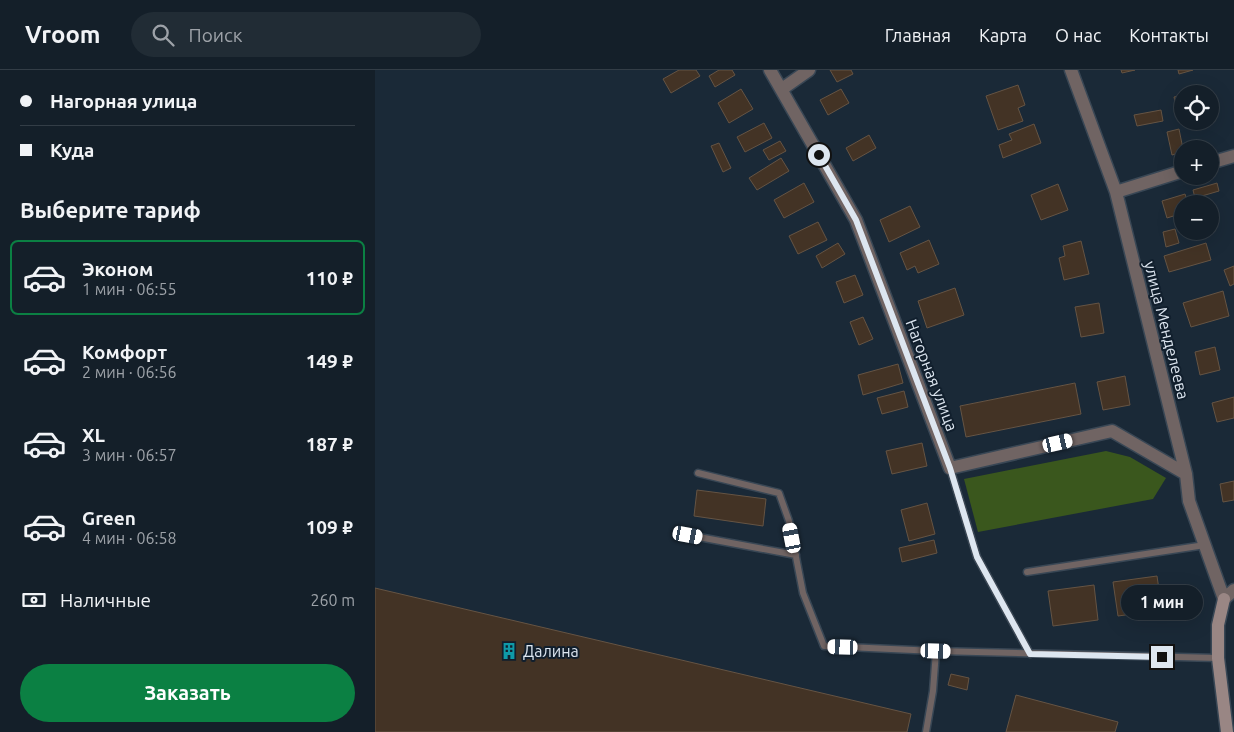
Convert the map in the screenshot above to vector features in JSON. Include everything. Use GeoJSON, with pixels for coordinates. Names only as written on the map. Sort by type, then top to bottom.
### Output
{"type":"FeatureCollection","features":[{"type":"Feature","properties":{"kind":"street","name":"Нагорная улица"},"geometry":{"type":"LineString","coordinates":[[771,70],[856,220],[950,468]]}},
{"type":"Feature","properties":{"kind":"street"},"geometry":{"type":"LineString","coordinates":[[782,89],[809,70]]}},
{"type":"Feature","properties":{"kind":"street","name":"улица Менделеева"},"geometry":{"type":"LineString","coordinates":[[1071,70],[1116,192],[1186,474],[1189,501],[1224,599]]}},
{"type":"Feature","properties":{"kind":"street"},"geometry":{"type":"LineString","coordinates":[[1219,160],[1234,156]]}},
{"type":"Feature","properties":{"kind":"street"},"geometry":{"type":"LineString","coordinates":[[1116,192],[1174,175]]}},
{"type":"Feature","properties":{"kind":"street"},"geometry":{"type":"LineString","coordinates":[[950,468],[1112,431],[1186,474]]}},
{"type":"Feature","properties":{"kind":"street"},"geometry":{"type":"LineString","coordinates":[[1227,732],[1218,658],[1217,625],[1224,599],[1234,590]]}},
{"type":"Feature","properties":{"kind":"lane"},"geometry":{"type":"LineString","coordinates":[[950,468],[977,557],[1030,654]]}},
{"type":"Feature","properties":{"kind":"lane"},"geometry":{"type":"LineString","coordinates":[[698,473],[779,493],[789,521],[803,592],[824,646],[1030,654],[1218,658]]}},
{"type":"Feature","properties":{"kind":"lane"},"geometry":{"type":"LineString","coordinates":[[688,535],[796,555]]}},
{"type":"Feature","properties":{"kind":"lane"},"geometry":{"type":"LineString","coordinates":[[1027,572],[1205,546]]}},
{"type":"Feature","properties":{"kind":"lane"},"geometry":{"type":"LineString","coordinates":[[925,732],[933,691],[936,651]]}},
{"type":"Feature","properties":{"kind":"green space"},"geometry":{"type":"Polygon","coordinates":[[[1106,451],[1130,457],[1166,478],[1153,499],[978,532],[964,479],[1106,451]]]}},
{"type":"Feature","properties":{"kind":"building"},"geometry":{"type":"Polygon","coordinates":[[[679,70],[696,70],[700,76],[671,93],[663,79],[679,70]]]}},
{"type":"Feature","properties":{"kind":"building"},"geometry":{"type":"Polygon","coordinates":[[[719,70],[732,70],[735,75],[715,87],[709,76],[719,70]]]}},
{"type":"Feature","properties":{"kind":"building"},"geometry":{"type":"Polygon","coordinates":[[[830,70],[851,70],[853,74],[837,82],[830,70]]]}},
{"type":"Feature","properties":{"kind":"building"},"geometry":{"type":"Polygon","coordinates":[[[1121,70],[1135,70],[1122,73],[1121,70]]]}},
{"type":"Feature","properties":{"kind":"building"},"geometry":{"type":"Polygon","coordinates":[[[1178,70],[1193,70],[1179,74],[1178,70]]]}},
{"type":"Feature","properties":{"kind":"building"},"geometry":{"type":"Polygon","coordinates":[[[1018,85],[1025,105],[1018,108],[1023,121],[998,130],[986,96],[1018,85]]]}},
{"type":"Feature","properties":{"kind":"building"},"geometry":{"type":"Polygon","coordinates":[[[741,89],[753,109],[729,123],[718,103],[741,89]]]}},
{"type":"Feature","properties":{"kind":"building"},"geometry":{"type":"Polygon","coordinates":[[[841,89],[849,103],[828,115],[820,100],[841,89]]]}},
{"type":"Feature","properties":{"kind":"building"},"geometry":{"type":"Polygon","coordinates":[[[1161,110],[1163,121],[1137,126],[1134,115],[1161,110]]]}},
{"type":"Feature","properties":{"kind":"building"},"geometry":{"type":"Polygon","coordinates":[[[764,123],[772,138],[745,152],[737,137],[764,123]]]}},
{"type":"Feature","properties":{"kind":"building"},"geometry":{"type":"Polygon","coordinates":[[[1034,124],[1041,143],[1003,158],[999,145],[1012,140],[1009,134],[1034,124]]]}},
{"type":"Feature","properties":{"kind":"building"},"geometry":{"type":"Polygon","coordinates":[[[1179,130],[1181,140],[1174,140],[1174,154],[1172,155],[1167,132],[1179,130]]]}},
{"type":"Feature","properties":{"kind":"building"},"geometry":{"type":"Polygon","coordinates":[[[869,135],[876,148],[853,161],[846,148],[869,135]]]}},
{"type":"Feature","properties":{"kind":"building"},"geometry":{"type":"Polygon","coordinates":[[[780,141],[786,151],[769,160],[763,150],[780,141]]]}},
{"type":"Feature","properties":{"kind":"building"},"geometry":{"type":"Polygon","coordinates":[[[719,143],[731,168],[723,172],[711,146],[719,143]]]}},
{"type":"Feature","properties":{"kind":"building"},"geometry":{"type":"Polygon","coordinates":[[[781,158],[789,171],[757,190],[749,178],[781,158]]]}},
{"type":"Feature","properties":{"kind":"building"},"geometry":{"type":"Polygon","coordinates":[[[804,183],[814,202],[784,218],[774,200],[804,183]]]}},
{"type":"Feature","properties":{"kind":"building"},"geometry":{"type":"Polygon","coordinates":[[[1058,184],[1068,210],[1041,220],[1031,195],[1058,184]]]}},
{"type":"Feature","properties":{"kind":"building"},"geometry":{"type":"Polygon","coordinates":[[[1218,185],[1219,191],[1205,195],[1194,195],[1193,190],[1218,185]]]}},
{"type":"Feature","properties":{"kind":"building"},"geometry":{"type":"Polygon","coordinates":[[[1174,197],[1174,216],[1167,218],[1162,201],[1174,197]]]}},
{"type":"Feature","properties":{"kind":"building"},"geometry":{"type":"Polygon","coordinates":[[[910,206],[920,227],[889,242],[880,220],[910,206]]]}},
{"type":"Feature","properties":{"kind":"building"},"geometry":{"type":"Polygon","coordinates":[[[818,222],[827,240],[798,254],[789,236],[818,222]]]}},
{"type":"Feature","properties":{"kind":"building"},"geometry":{"type":"Polygon","coordinates":[[[1174,229],[1174,240],[1178,240],[1179,243],[1166,247],[1163,232],[1174,229]]]}},
{"type":"Feature","properties":{"kind":"building"},"geometry":{"type":"Polygon","coordinates":[[[929,240],[939,264],[918,273],[915,266],[907,270],[900,253],[929,240]]]}},
{"type":"Feature","properties":{"kind":"building"},"geometry":{"type":"Polygon","coordinates":[[[1081,241],[1089,274],[1064,280],[1059,258],[1065,256],[1063,246],[1081,241]]]}},
{"type":"Feature","properties":{"kind":"building"},"geometry":{"type":"Polygon","coordinates":[[[838,243],[845,254],[822,268],[816,256],[838,243]]]}},
{"type":"Feature","properties":{"kind":"building"},"geometry":{"type":"Polygon","coordinates":[[[1206,243],[1211,260],[1169,272],[1164,256],[1206,243]]]}},
{"type":"Feature","properties":{"kind":"building"},"geometry":{"type":"Polygon","coordinates":[[[1234,266],[1234,284],[1230,286],[1224,270],[1234,266]]]}},
{"type":"Feature","properties":{"kind":"building"},"geometry":{"type":"Polygon","coordinates":[[[855,275],[863,295],[844,303],[836,282],[855,275]]]}},
{"type":"Feature","properties":{"kind":"building"},"geometry":{"type":"Polygon","coordinates":[[[955,288],[964,315],[927,328],[918,301],[955,288]]]}},
{"type":"Feature","properties":{"kind":"building"},"geometry":{"type":"Polygon","coordinates":[[[1223,291],[1229,316],[1191,327],[1183,303],[1223,291]]]}},
{"type":"Feature","properties":{"kind":"building"},"geometry":{"type":"Polygon","coordinates":[[[1099,303],[1104,333],[1081,337],[1075,307],[1099,303]]]}},
{"type":"Feature","properties":{"kind":"building"},"geometry":{"type":"Polygon","coordinates":[[[863,317],[873,339],[859,345],[850,322],[863,317]]]}},
{"type":"Feature","properties":{"kind":"building"},"geometry":{"type":"Polygon","coordinates":[[[1215,347],[1220,370],[1200,375],[1195,352],[1215,347]]]}},
{"type":"Feature","properties":{"kind":"building"},"geometry":{"type":"Polygon","coordinates":[[[898,364],[903,383],[863,395],[858,375],[898,364]]]}},
{"type":"Feature","properties":{"kind":"building"},"geometry":{"type":"Polygon","coordinates":[[[1125,376],[1130,405],[1103,410],[1097,382],[1125,376]]]}},
{"type":"Feature","properties":{"kind":"building"},"geometry":{"type":"Polygon","coordinates":[[[1075,383],[1081,414],[966,437],[960,406],[1075,383]]]}},
{"type":"Feature","properties":{"kind":"building"},"geometry":{"type":"Polygon","coordinates":[[[904,391],[908,407],[882,414],[877,398],[904,391]]]}},
{"type":"Feature","properties":{"kind":"building"},"geometry":{"type":"Polygon","coordinates":[[[1234,397],[1234,418],[1217,422],[1212,403],[1234,397]]]}},
{"type":"Feature","properties":{"kind":"building"},"geometry":{"type":"Polygon","coordinates":[[[922,443],[927,466],[892,474],[886,451],[922,443]]]}},
{"type":"Feature","properties":{"kind":"building"},"geometry":{"type":"Polygon","coordinates":[[[1234,481],[1234,500],[1223,502],[1220,484],[1234,481]]]}},
{"type":"Feature","properties":{"kind":"building"},"geometry":{"type":"Polygon","coordinates":[[[697,490],[766,499],[763,526],[694,516],[697,490]]]}},
{"type":"Feature","properties":{"kind":"building"},"geometry":{"type":"Polygon","coordinates":[[[927,503],[935,534],[909,541],[901,510],[927,503]]]}},
{"type":"Feature","properties":{"kind":"building"},"geometry":{"type":"Polygon","coordinates":[[[934,540],[937,553],[902,562],[899,548],[934,540]]]}},
{"type":"Feature","properties":{"kind":"building"},"geometry":{"type":"Polygon","coordinates":[[[1157,576],[1162,610],[1118,616],[1113,582],[1157,576]]]}},
{"type":"Feature","properties":{"kind":"building"},"geometry":{"type":"Polygon","coordinates":[[[1094,585],[1098,620],[1053,626],[1048,591],[1094,585]]]}},
{"type":"Feature","properties":{"kind":"building","name":"Далина"},"geometry":{"type":"Polygon","coordinates":[[[375,588],[911,714],[907,732],[375,732],[375,588]]]}},
{"type":"Feature","properties":{"kind":"building"},"geometry":{"type":"Polygon","coordinates":[[[951,674],[969,678],[967,690],[948,685],[951,674]]]}},
{"type":"Feature","properties":{"kind":"building"},"geometry":{"type":"Polygon","coordinates":[[[1016,695],[1118,722],[1115,732],[1006,732],[1016,695]]]}},
{"type":"Feature","properties":{"kind":"place","name":"Далина"},"geometry":{"type":"Point","coordinates":[509,651]}},
{"type":"Feature","properties":{"kind":"route"},"geometry":{"type":"LineString","coordinates":[[819,155],[856,220],[950,468],[977,557],[1030,654],[1162,657]]}}]}
